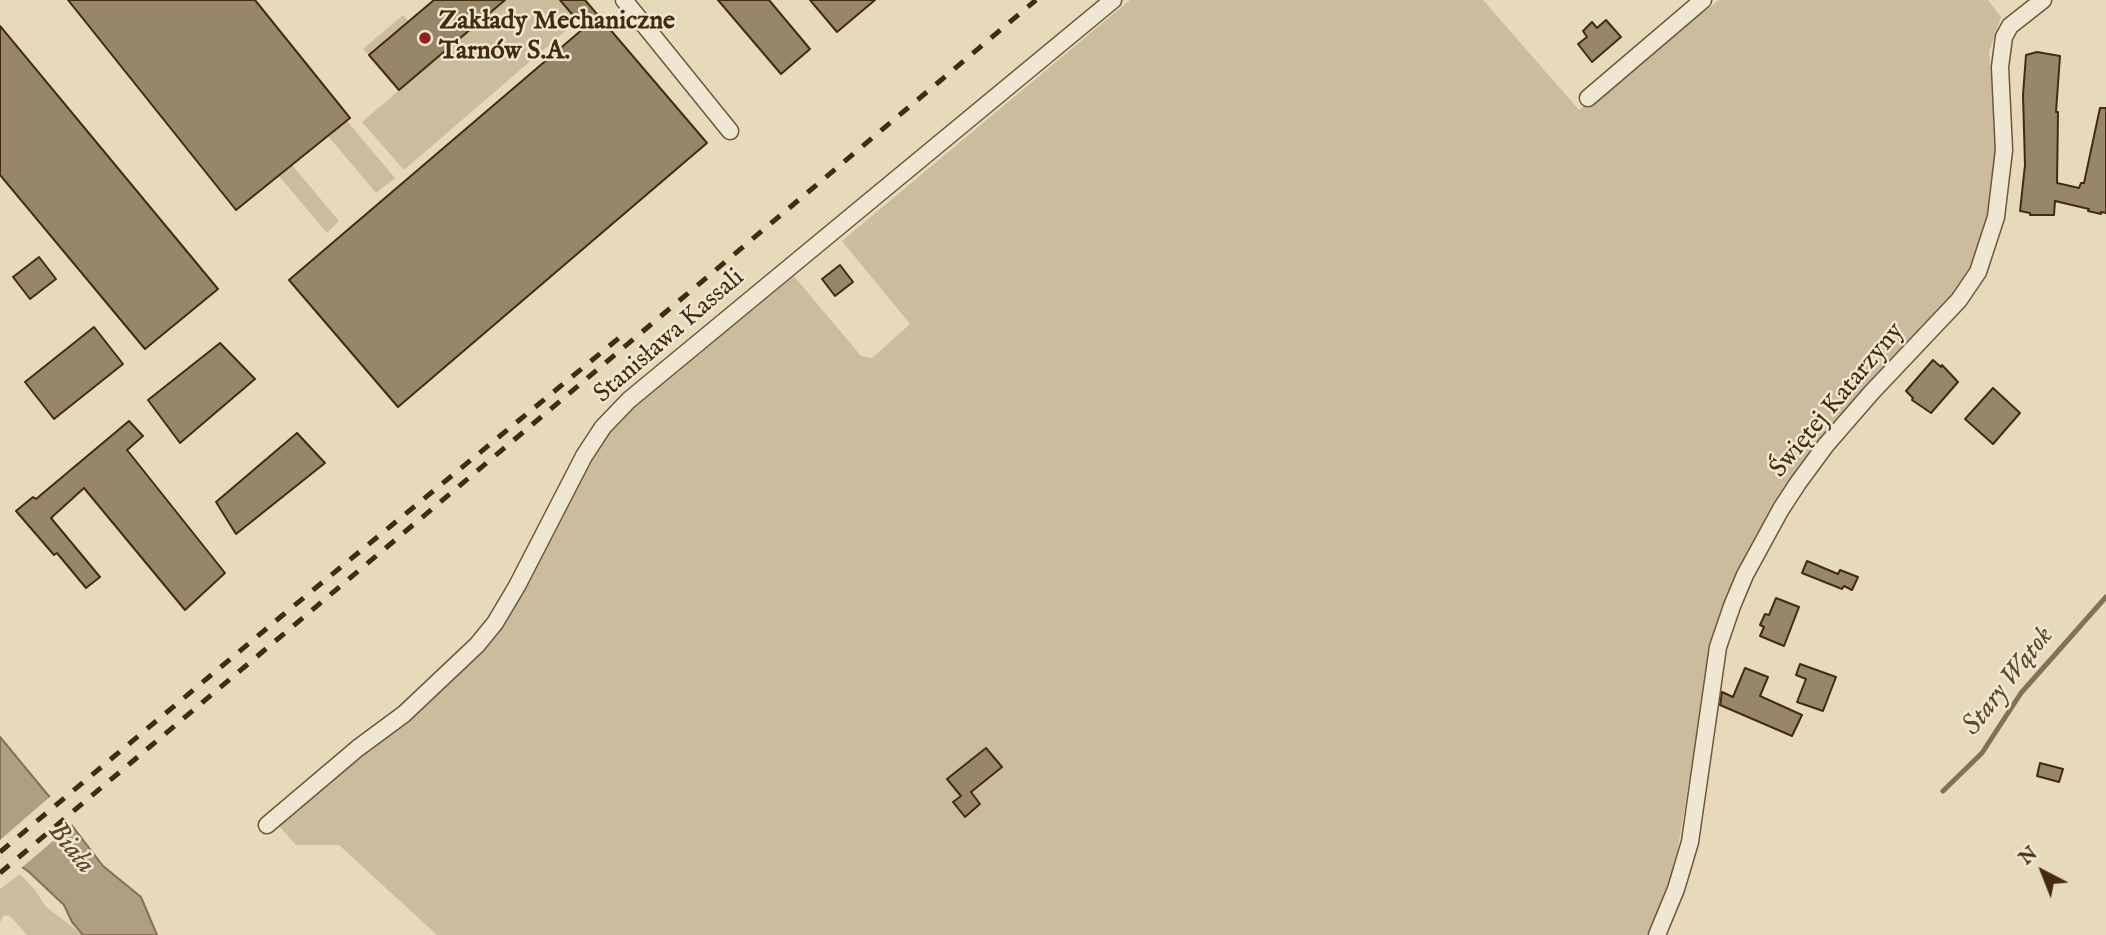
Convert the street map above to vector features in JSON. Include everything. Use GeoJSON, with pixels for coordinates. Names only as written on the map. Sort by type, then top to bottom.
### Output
{"type":"FeatureCollection","features":[{"type":"Feature","properties":{"kind":"street"},"geometry":{"type":"LineString","coordinates":[[624,0],[730,131]]}},
{"type":"Feature","properties":{"kind":"street","name":"Stanisława Kassali"},"geometry":{"type":"LineString","coordinates":[[267,825],[358,748],[404,714],[477,646],[495,623],[517,586],[584,456],[603,427],[629,400],[1112,0]]}},
{"type":"Feature","properties":{"kind":"street"},"geometry":{"type":"LineString","coordinates":[[1588,98],[1703,0]]}},
{"type":"Feature","properties":{"kind":"street","name":"Świętej Katarzyny"},"geometry":{"type":"LineString","coordinates":[[1657,935],[1676,889],[1690,842],[1718,647],[1732,606],[1780,509],[1798,483],[1826,445],[1872,392],[1959,300],[1978,272],[1996,217],[2004,150],[2000,67],[2004,37],[2010,26],[2043,0]]}},
{"type":"Feature","properties":{"kind":"shaded area"},"geometry":{"type":"Polygon","coordinates":[[[505,0],[560,0],[577,21],[404,170],[362,122],[505,0]]]}},
{"type":"Feature","properties":{"kind":"shaded area"},"geometry":{"type":"Polygon","coordinates":[[[1130,0],[1483,0],[1579,110],[1719,0],[1988,0],[2001,17],[1989,52],[1997,154],[1988,226],[1967,279],[1818,446],[1712,645],[1677,853],[1666,898],[1649,935],[437,935],[339,845],[296,845],[280,827],[284,819],[475,656],[590,455],[611,427],[638,402],[793,275],[861,356],[872,358],[910,324],[842,241],[1130,0]]]}},
{"type":"Feature","properties":{"kind":"shaded area"},"geometry":{"type":"Polygon","coordinates":[[[403,15],[409,21],[369,55],[363,49],[403,15]]]}},
{"type":"Feature","properties":{"kind":"shaded area"},"geometry":{"type":"Polygon","coordinates":[[[347,121],[395,178],[376,193],[328,136],[347,121]]]}},
{"type":"Feature","properties":{"kind":"shaded area"},"geometry":{"type":"Polygon","coordinates":[[[292,165],[339,221],[327,233],[279,176],[292,165]]]}},
{"type":"Feature","properties":{"kind":"shaded area"},"geometry":{"type":"Polygon","coordinates":[[[20,874],[46,907],[83,935],[27,935],[9,915],[3,916],[0,923],[0,889],[20,874]]]}},
{"type":"Feature","properties":{"kind":"water","name":"Biała"},"geometry":{"type":"Polygon","coordinates":[[[0,737],[103,866],[141,897],[157,935],[83,935],[72,922],[64,905],[29,872],[0,851],[0,737]]]}},
{"type":"Feature","properties":{"kind":"pier"},"geometry":{"type":"Polygon","coordinates":[[[52,795],[74,823],[19,870],[0,855],[0,840],[52,795]]]}},
{"type":"Feature","properties":{"kind":"building"},"geometry":{"type":"Polygon","coordinates":[[[68,0],[255,0],[350,118],[236,210],[68,0]]]}},
{"type":"Feature","properties":{"kind":"building","name":"Zakłady Mechaniczne Tarnów S.A."},"geometry":{"type":"Polygon","coordinates":[[[434,0],[505,0],[399,90],[369,55],[434,0]]]}},
{"type":"Feature","properties":{"kind":"building"},"geometry":{"type":"Polygon","coordinates":[[[560,0],[585,0],[707,143],[398,407],[289,280],[584,28],[560,0]]]}},
{"type":"Feature","properties":{"kind":"building"},"geometry":{"type":"Polygon","coordinates":[[[718,0],[769,0],[810,49],[781,74],[718,0]]]}},
{"type":"Feature","properties":{"kind":"building"},"geometry":{"type":"Polygon","coordinates":[[[810,0],[875,0],[837,32],[810,0]]]}},
{"type":"Feature","properties":{"kind":"building"},"geometry":{"type":"Polygon","coordinates":[[[1606,20],[1621,37],[1592,62],[1578,44],[1587,37],[1583,31],[1592,22],[1597,28],[1606,20]]]}},
{"type":"Feature","properties":{"kind":"building"},"geometry":{"type":"Polygon","coordinates":[[[0,26],[218,289],[145,349],[0,175],[0,26]]]}},
{"type":"Feature","properties":{"kind":"building"},"geometry":{"type":"Polygon","coordinates":[[[2037,52],[2060,56],[2056,112],[2057,183],[2079,188],[2081,183],[2084,183],[2100,108],[2106,108],[2106,213],[2088,211],[2089,209],[2055,201],[2054,215],[2030,215],[2020,211],[2025,165],[2023,95],[2026,55],[2037,52]]]}},
{"type":"Feature","properties":{"kind":"building"},"geometry":{"type":"Polygon","coordinates":[[[39,257],[56,279],[30,299],[13,277],[39,257]]]}},
{"type":"Feature","properties":{"kind":"building"},"geometry":{"type":"Polygon","coordinates":[[[840,265],[853,282],[835,296],[822,279],[840,265]]]}},
{"type":"Feature","properties":{"kind":"building"},"geometry":{"type":"Polygon","coordinates":[[[94,327],[123,364],[54,419],[25,382],[94,327]]]}},
{"type":"Feature","properties":{"kind":"building"},"geometry":{"type":"Polygon","coordinates":[[[220,343],[255,379],[180,443],[148,400],[220,343]]]}},
{"type":"Feature","properties":{"kind":"building"},"geometry":{"type":"Polygon","coordinates":[[[1933,360],[1941,367],[1942,365],[1958,382],[1931,413],[1912,400],[1906,391],[1933,360]]]}},
{"type":"Feature","properties":{"kind":"building"},"geometry":{"type":"Polygon","coordinates":[[[1993,388],[2020,413],[1993,444],[1965,419],[1993,388]]]}},
{"type":"Feature","properties":{"kind":"building"},"geometry":{"type":"Polygon","coordinates":[[[129,421],[143,436],[127,450],[225,573],[185,610],[84,488],[51,518],[100,577],[86,588],[16,511],[33,497],[36,499],[129,421]]]}},
{"type":"Feature","properties":{"kind":"building"},"geometry":{"type":"Polygon","coordinates":[[[297,433],[325,463],[236,534],[216,502],[297,433]]]}},
{"type":"Feature","properties":{"kind":"building"},"geometry":{"type":"Polygon","coordinates":[[[1807,561],[1838,574],[1840,570],[1858,577],[1852,590],[1844,586],[1842,589],[1802,573],[1807,561]]]}},
{"type":"Feature","properties":{"kind":"building"},"geometry":{"type":"Polygon","coordinates":[[[1776,598],[1799,607],[1784,646],[1760,636],[1764,627],[1760,625],[1765,614],[1769,615],[1776,598]]]}},
{"type":"Feature","properties":{"kind":"building"},"geometry":{"type":"Polygon","coordinates":[[[1800,664],[1836,677],[1823,711],[1797,702],[1806,679],[1796,675],[1800,664]]]}},
{"type":"Feature","properties":{"kind":"building"},"geometry":{"type":"Polygon","coordinates":[[[1745,668],[1768,677],[1760,696],[1802,715],[1792,736],[1720,705],[1722,692],[1733,697],[1745,668]]]}},
{"type":"Feature","properties":{"kind":"building"},"geometry":{"type":"Polygon","coordinates":[[[986,748],[1002,767],[971,792],[980,804],[965,817],[953,802],[961,796],[947,779],[986,748]]]}},
{"type":"Feature","properties":{"kind":"building"},"geometry":{"type":"Polygon","coordinates":[[[2040,763],[2063,769],[2059,782],[2037,776],[2040,763]]]}},
{"type":"Feature","properties":{"kind":"waterway","name":"Stary Wątok"},"geometry":{"type":"LineString","coordinates":[[1943,791],[1982,753],[2021,693],[2106,597]]}},
{"type":"Feature","properties":{"kind":"railway"},"geometry":{"type":"LineString","coordinates":[[0,873],[1036,0]]}},
{"type":"Feature","properties":{"kind":"railway"},"geometry":{"type":"LineString","coordinates":[[0,852],[625,333]]}},
{"type":"Feature","properties":{"kind":"place","name":"Zakłady Mechaniczne Tarnów S.A."},"geometry":{"type":"Point","coordinates":[425,38]}}]}
